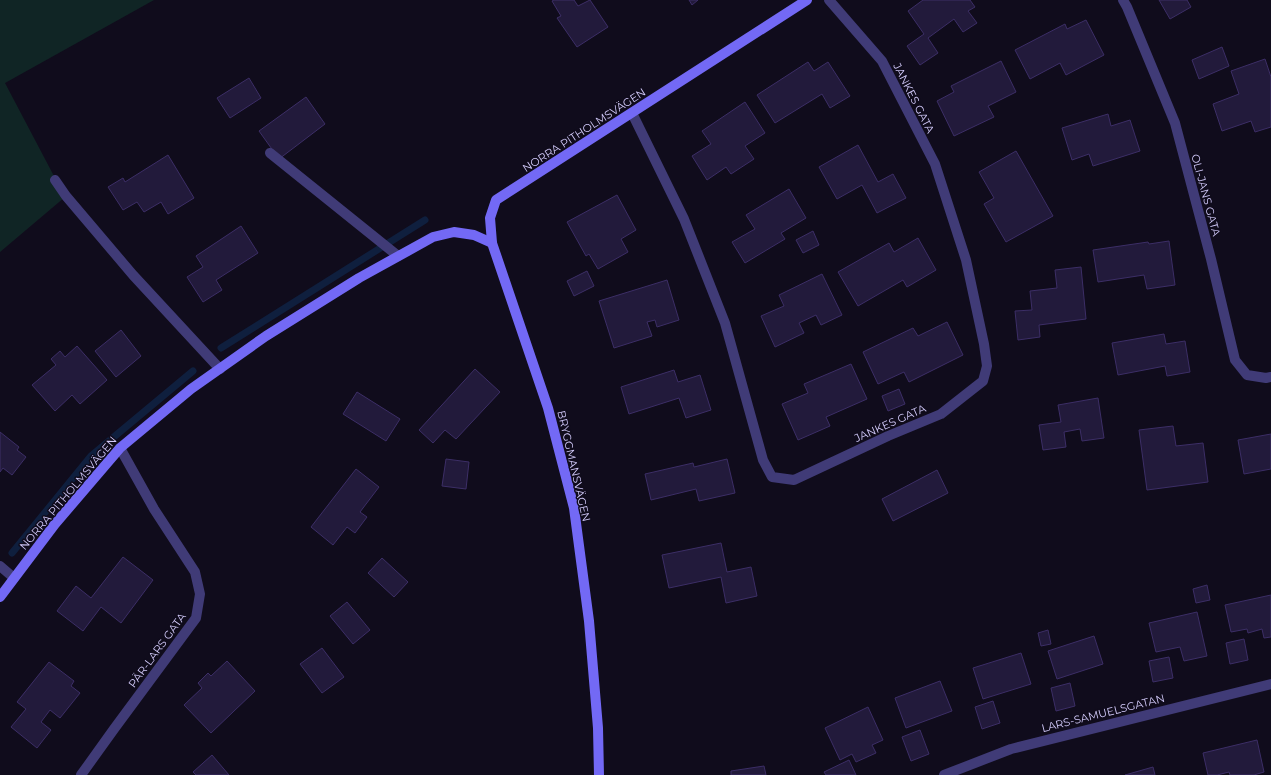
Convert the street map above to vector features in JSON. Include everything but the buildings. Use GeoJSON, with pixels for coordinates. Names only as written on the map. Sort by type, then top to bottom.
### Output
{"type":"FeatureCollection","features":[{"type":"Feature","properties":{"kind":"street","name":"NORRA PITHOLMSVÄGEN"},"geometry":{"type":"LineString","coordinates":[[492,244],[490,218],[496,200],[806,0]]}},
{"type":"Feature","properties":{"kind":"street","name":"JANKES GATA"},"geometry":{"type":"LineString","coordinates":[[632,113],[684,219],[726,323],[763,460],[772,476],[794,480],[888,436],[941,414],[982,381],[987,366],[984,344],[966,260],[934,164],[882,61],[830,0]]}},
{"type":"Feature","properties":{"kind":"street","name":"OLI-JANS GATA"},"geometry":{"type":"LineString","coordinates":[[1123,0],[1175,123],[1211,259],[1235,360],[1247,375],[1266,378],[1271,377]]}},
{"type":"Feature","properties":{"kind":"street"},"geometry":{"type":"LineString","coordinates":[[270,153],[398,256]]}},
{"type":"Feature","properties":{"kind":"street"},"geometry":{"type":"LineString","coordinates":[[54,180],[132,275],[220,369]]}},
{"type":"Feature","properties":{"kind":"street","name":"NORRA PITHOLMSVÄGEN"},"geometry":{"type":"LineString","coordinates":[[0,597],[55,524],[120,448],[191,389],[273,332],[359,278],[433,237],[454,232],[474,235],[492,244]]}},
{"type":"Feature","properties":{"kind":"street","name":"BRYGGMANSVÄGEN"},"geometry":{"type":"LineString","coordinates":[[492,244],[548,408],[574,508],[590,621],[598,728],[599,775]]}},
{"type":"Feature","properties":{"kind":"street","name":"PÄR-LARS GATA"},"geometry":{"type":"LineString","coordinates":[[81,775],[196,618],[200,594],[195,572],[154,509],[120,448]]}},
{"type":"Feature","properties":{"kind":"street"},"geometry":{"type":"LineString","coordinates":[[0,566],[14,578]]}},
{"type":"Feature","properties":{"kind":"street","name":"LARS-SAMUELSGATAN"},"geometry":{"type":"LineString","coordinates":[[944,775],[1011,749],[1271,684]]}},
{"type":"Feature","properties":{"kind":"green space"},"geometry":{"type":"Polygon","coordinates":[[[0,0],[154,0],[5,83],[65,197],[0,252],[0,0]]]}},
{"type":"Feature","properties":{"kind":"waterway"},"geometry":{"type":"LineString","coordinates":[[221,348],[425,220]]}},
{"type":"Feature","properties":{"kind":"waterway"},"geometry":{"type":"LineString","coordinates":[[12,553],[91,456],[193,371]]}}]}
